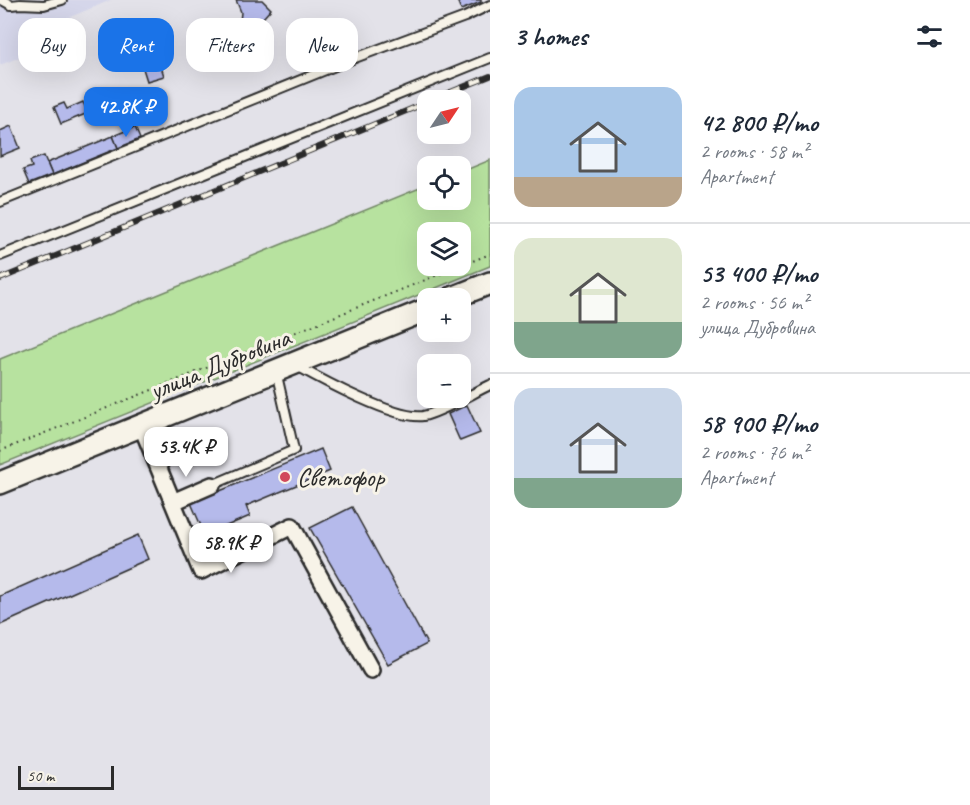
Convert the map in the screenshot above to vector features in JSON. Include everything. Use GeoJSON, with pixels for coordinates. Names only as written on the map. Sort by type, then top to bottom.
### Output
{"type":"FeatureCollection","features":[{"type":"Feature","properties":{"kind":"main road"},"geometry":{"type":"LineString","coordinates":[[471,290],[490,283]]}},
{"type":"Feature","properties":{"kind":"main road","name":"улица Дубровина"},"geometry":{"type":"LineString","coordinates":[[0,483],[417,313]]}},
{"type":"Feature","properties":{"kind":"street"},"geometry":{"type":"LineString","coordinates":[[141,425],[201,571],[292,526],[371,670]]}},
{"type":"Feature","properties":{"kind":"street"},"geometry":{"type":"LineString","coordinates":[[173,502],[212,485]]}},
{"type":"Feature","properties":{"kind":"lane"},"geometry":{"type":"LineString","coordinates":[[2,0],[11,6],[20,3],[44,5],[62,0]]}},
{"type":"Feature","properties":{"kind":"lane"},"geometry":{"type":"LineString","coordinates":[[0,202],[355,58],[465,17],[490,5]]}},
{"type":"Feature","properties":{"kind":"lane"},"geometry":{"type":"LineString","coordinates":[[0,256],[490,58]]}},
{"type":"Feature","properties":{"kind":"lane"},"geometry":{"type":"LineString","coordinates":[[212,485],[294,450],[284,367],[400,414],[413,417],[426,415],[490,385]]}},
{"type":"Feature","properties":{"kind":"path"},"geometry":{"type":"LineString","coordinates":[[0,451],[490,254]]}},
{"type":"Feature","properties":{"kind":"shaded area"},"geometry":{"type":"Polygon","coordinates":[[[0,0],[111,0],[68,18],[18,18],[18,58],[0,65],[0,0]]]}},
{"type":"Feature","properties":{"kind":"green space"},"geometry":{"type":"Polygon","coordinates":[[[490,160],[490,266],[471,274],[471,222],[417,222],[417,276],[465,276],[436,288],[417,288],[417,296],[0,465],[0,359],[417,189],[417,210],[471,210],[471,168],[490,160]]]}},
{"type":"Feature","properties":{"kind":"building"},"geometry":{"type":"Polygon","coordinates":[[[236,0],[262,0],[271,9],[263,18],[240,18],[241,12],[236,0]]]}},
{"type":"Feature","properties":{"kind":"building"},"geometry":{"type":"Polygon","coordinates":[[[457,0],[481,0],[481,2],[461,10],[457,0]]]}},
{"type":"Feature","properties":{"kind":"building"},"geometry":{"type":"Polygon","coordinates":[[[144,72],[163,72],[164,76],[147,81],[144,72]]]}},
{"type":"Feature","properties":{"kind":"building"},"geometry":{"type":"Polygon","coordinates":[[[83,102],[88,113],[61,124],[54,107],[64,103],[67,109],[83,102]]]}},
{"type":"Feature","properties":{"kind":"building"},"geometry":{"type":"Polygon","coordinates":[[[11,126],[20,148],[0,156],[0,131],[11,126]]]}},
{"type":"Feature","properties":{"kind":"building"},"geometry":{"type":"Polygon","coordinates":[[[135,127],[140,139],[118,148],[113,136],[135,127]]]}},
{"type":"Feature","properties":{"kind":"building"},"geometry":{"type":"Polygon","coordinates":[[[113,136],[118,148],[52,175],[47,163],[113,136]]]}},
{"type":"Feature","properties":{"kind":"building"},"geometry":{"type":"Polygon","coordinates":[[[44,156],[52,175],[29,184],[23,170],[32,167],[30,161],[44,156]]]}},
{"type":"Feature","properties":{"kind":"building"},"geometry":{"type":"Polygon","coordinates":[[[461,408],[468,408],[480,433],[460,441],[448,414],[461,408]]]}},
{"type":"Feature","properties":{"kind":"building"},"geometry":{"type":"Polygon","coordinates":[[[321,449],[330,471],[246,506],[250,516],[205,535],[191,503],[321,449]]]}},
{"type":"Feature","properties":{"kind":"building"},"geometry":{"type":"Polygon","coordinates":[[[352,507],[427,644],[388,664],[310,528],[352,507]]]}},
{"type":"Feature","properties":{"kind":"building"},"geometry":{"type":"Polygon","coordinates":[[[138,535],[148,559],[0,625],[0,596],[138,535]]]}},
{"type":"Feature","properties":{"kind":"railway"},"geometry":{"type":"LineString","coordinates":[[456,90],[490,76]]}},
{"type":"Feature","properties":{"kind":"railway"},"geometry":{"type":"LineString","coordinates":[[0,279],[417,107]]}},
{"type":"Feature","properties":{"kind":"place","name":"Светофор"},"geometry":{"type":"Point","coordinates":[285,477]}}]}
